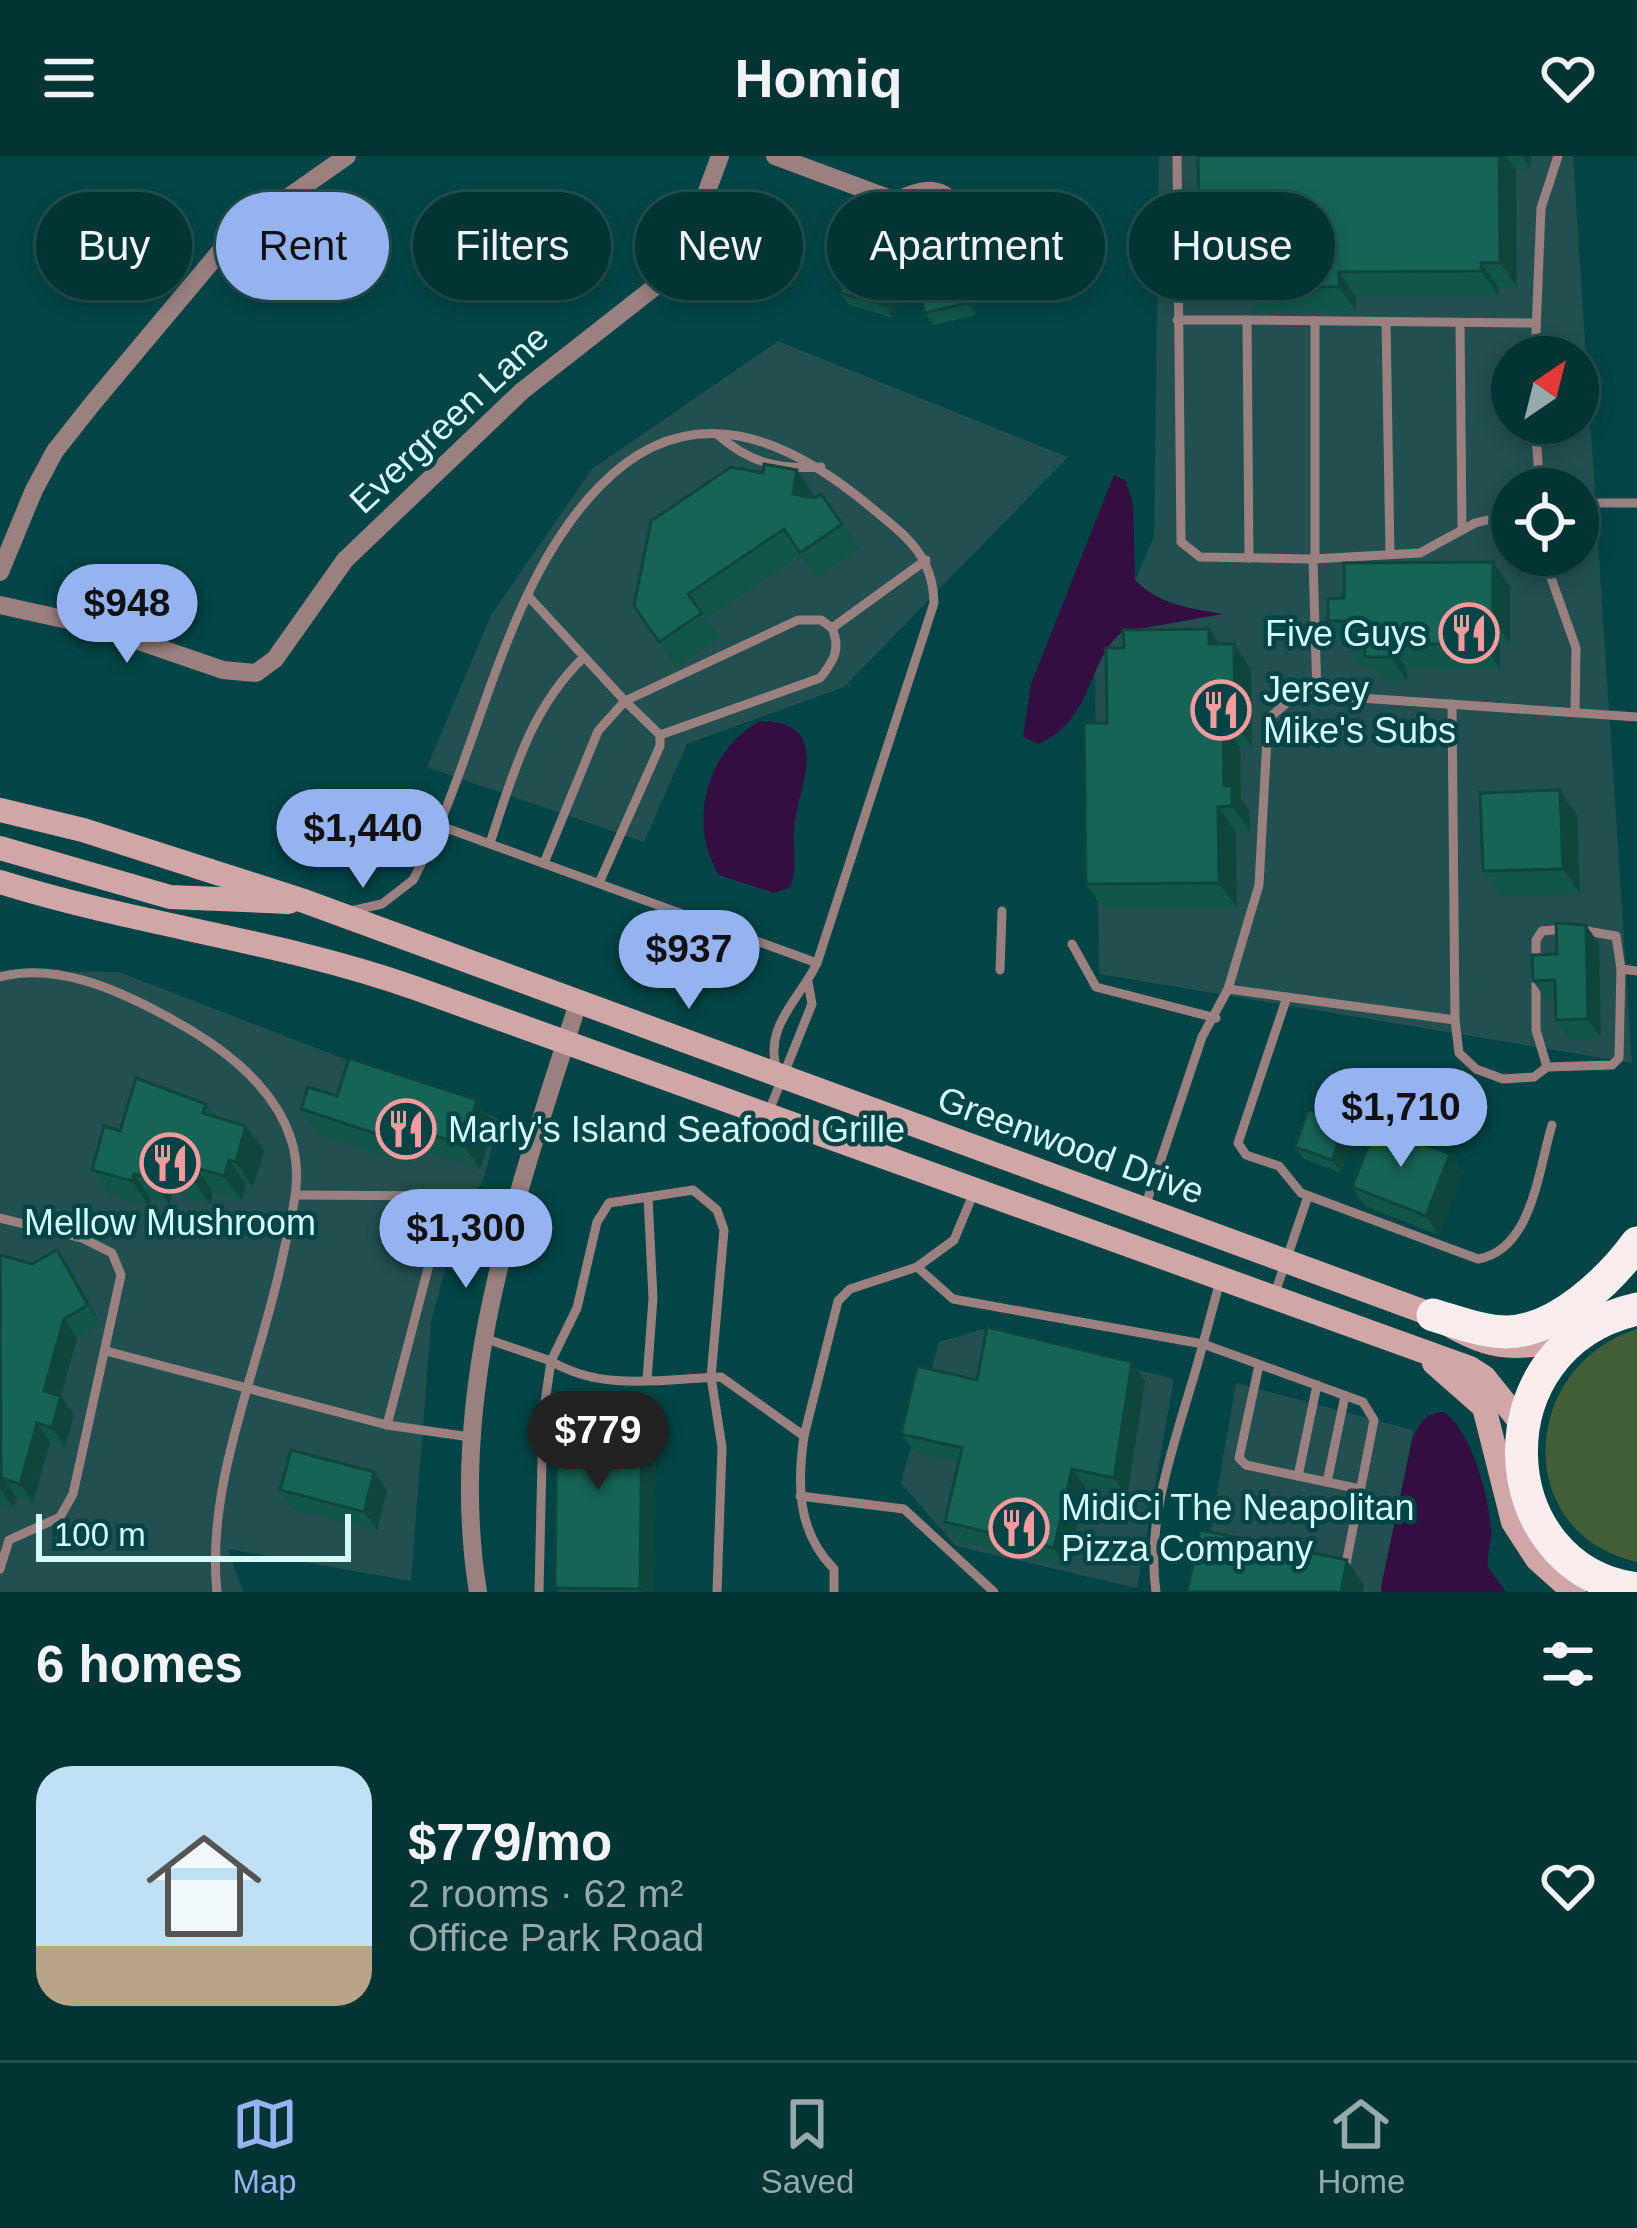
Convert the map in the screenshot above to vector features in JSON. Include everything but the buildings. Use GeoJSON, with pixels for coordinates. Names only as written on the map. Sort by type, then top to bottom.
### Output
{"type":"FeatureCollection","features":[{"type":"Feature","properties":{"kind":"highway"},"geometry":{"type":"LineString","coordinates":[[1433,1316],[1494,1331],[1526,1329],[1591,1292],[1637,1243]]}},
{"type":"Feature","properties":{"kind":"highway"},"geometry":{"type":"LineString","coordinates":[[1637,1289],[1625,1312],[1570,1339],[1544,1367],[1522,1423],[1525,1486],[1546,1531],[1591,1586],[1637,1588]]}},
{"type":"Feature","properties":{"kind":"street"},"geometry":{"type":"LineString","coordinates":[[0,572],[34,490],[93,403],[232,236],[346,156]]}},
{"type":"Feature","properties":{"kind":"street","name":"Evergreen Lane"},"geometry":{"type":"LineString","coordinates":[[0,605],[94,626],[224,670],[256,673],[275,659],[345,560],[522,391],[661,282],[687,245],[720,156]]}},
{"type":"Feature","properties":{"kind":"street"},"geometry":{"type":"LineString","coordinates":[[775,156],[872,192]]}},
{"type":"Feature","properties":{"kind":"street","name":"Greenwood Drive"},"geometry":{"type":"LineString","coordinates":[[0,810],[83,830],[304,901],[1433,1316],[1474,1341],[1498,1348],[1570,1339]]}},
{"type":"Feature","properties":{"kind":"street"},"geometry":{"type":"LineString","coordinates":[[0,848],[115,884],[208,901],[304,901]]}},
{"type":"Feature","properties":{"kind":"street","name":"Greenwood Drive"},"geometry":{"type":"LineString","coordinates":[[0,882],[112,914],[308,954],[566,1043],[1407,1345],[1484,1377],[1522,1423]]}},
{"type":"Feature","properties":{"kind":"street"},"geometry":{"type":"LineString","coordinates":[[478,1592],[469,1535],[470,1437],[484,1338],[513,1211],[578,1003]]}},
{"type":"Feature","properties":{"kind":"street"},"geometry":{"type":"LineString","coordinates":[[1407,1345],[1468,1388],[1484,1407],[1513,1522],[1537,1559],[1591,1586]]}},
{"type":"Feature","properties":{"kind":"lane"},"geometry":{"type":"LineString","coordinates":[[1177,156],[1181,542],[1200,557],[1314,559],[1420,553],[1491,521]]}},
{"type":"Feature","properties":{"kind":"lane"},"geometry":{"type":"LineString","coordinates":[[1535,336],[1541,208],[1558,156]]}},
{"type":"Feature","properties":{"kind":"lane"},"geometry":{"type":"LineString","coordinates":[[1177,320],[1535,323]]}},
{"type":"Feature","properties":{"kind":"lane"},"geometry":{"type":"LineString","coordinates":[[1247,320],[1249,558]]}},
{"type":"Feature","properties":{"kind":"lane"},"geometry":{"type":"LineString","coordinates":[[1315,321],[1317,694]]}},
{"type":"Feature","properties":{"kind":"lane"},"geometry":{"type":"LineString","coordinates":[[1386,322],[1390,554]]}},
{"type":"Feature","properties":{"kind":"lane"},"geometry":{"type":"LineString","coordinates":[[1460,323],[1462,530]]}},
{"type":"Feature","properties":{"kind":"lane"},"geometry":{"type":"LineString","coordinates":[[717,433],[744,458],[793,469],[821,467]]}},
{"type":"Feature","properties":{"kind":"lane"},"geometry":{"type":"LineString","coordinates":[[339,914],[398,895],[413,880],[529,597],[566,528],[601,485],[639,454],[685,435],[717,433],[766,441],[821,467],[913,542],[926,560],[934,603],[922,652],[817,963],[808,982],[792,997],[774,1040],[773,1058],[780,1076]]}},
{"type":"Feature","properties":{"kind":"lane"},"geometry":{"type":"LineString","coordinates":[[1599,503],[1637,503]]}},
{"type":"Feature","properties":{"kind":"lane"},"geometry":{"type":"LineString","coordinates":[[832,628],[926,560]]}},
{"type":"Feature","properties":{"kind":"lane"},"geometry":{"type":"LineString","coordinates":[[1551,576],[1576,647],[1575,712]]}},
{"type":"Feature","properties":{"kind":"lane"},"geometry":{"type":"LineString","coordinates":[[529,597],[660,735],[660,746],[599,884]]}},
{"type":"Feature","properties":{"kind":"lane"},"geometry":{"type":"LineString","coordinates":[[544,863],[598,731],[625,700],[798,620],[821,620],[832,628],[838,643],[834,662],[820,678],[660,735]]}},
{"type":"Feature","properties":{"kind":"lane"},"geometry":{"type":"LineString","coordinates":[[490,844],[534,718],[558,682],[584,657]]}},
{"type":"Feature","properties":{"kind":"lane"},"geometry":{"type":"LineString","coordinates":[[1144,1210],[1202,1037],[1228,988],[1259,885],[1268,719],[1291,700],[1317,694],[1637,717]]}},
{"type":"Feature","properties":{"kind":"lane"},"geometry":{"type":"LineString","coordinates":[[1451,704],[1455,1020],[1460,1053],[1476,1070],[1503,1079],[1534,1077],[1547,1067],[1612,1065],[1619,1058],[1621,969],[1616,936],[1542,931],[1536,940],[1536,1030],[1547,1067]]}},
{"type":"Feature","properties":{"kind":"lane"},"geometry":{"type":"LineString","coordinates":[[438,825],[817,963]]}},
{"type":"Feature","properties":{"kind":"lane"},"geometry":{"type":"LineString","coordinates":[[1000,970],[1002,911]]}},
{"type":"Feature","properties":{"kind":"lane"},"geometry":{"type":"LineString","coordinates":[[1072,944],[1096,987],[1216,1018]]}},
{"type":"Feature","properties":{"kind":"lane"},"geometry":{"type":"LineString","coordinates":[[1621,969],[1637,971]]}},
{"type":"Feature","properties":{"kind":"lane"},"geometry":{"type":"LineString","coordinates":[[0,977],[22,971],[110,986],[248,1069],[291,1138],[298,1195],[213,1531],[217,1592]]}},
{"type":"Feature","properties":{"kind":"lane"},"geometry":{"type":"LineString","coordinates":[[767,1116],[780,1076],[799,1047],[812,1004],[808,982]]}},
{"type":"Feature","properties":{"kind":"lane"},"geometry":{"type":"LineString","coordinates":[[1228,988],[1455,1020]]}},
{"type":"Feature","properties":{"kind":"lane"},"geometry":{"type":"LineString","coordinates":[[1287,997],[1238,1143],[1246,1155],[1279,1166],[1308,1196],[1478,1259],[1501,1255],[1518,1235],[1552,1125]]}},
{"type":"Feature","properties":{"kind":"lane"},"geometry":{"type":"LineString","coordinates":[[538,1592],[544,1416],[551,1361],[577,1308],[597,1222],[609,1203],[693,1190],[717,1210],[724,1230],[711,1377],[722,1447],[717,1592]]}},
{"type":"Feature","properties":{"kind":"lane"},"geometry":{"type":"LineString","coordinates":[[834,1592],[834,1569],[821,1556],[800,1496],[803,1436],[838,1301],[850,1289],[917,1267],[954,1240],[974,1190]]}},
{"type":"Feature","properties":{"kind":"lane"},"geometry":{"type":"LineString","coordinates":[[298,1195],[447,1196],[387,1425]]}},
{"type":"Feature","properties":{"kind":"lane"},"geometry":{"type":"LineString","coordinates":[[1274,1297],[1308,1196]]}},
{"type":"Feature","properties":{"kind":"lane"},"geometry":{"type":"LineString","coordinates":[[647,1380],[652,1298],[648,1197]]}},
{"type":"Feature","properties":{"kind":"lane"},"geometry":{"type":"LineString","coordinates":[[0,1217],[82,1238],[112,1253],[121,1275],[73,1494],[60,1517],[9,1540],[0,1569]]}},
{"type":"Feature","properties":{"kind":"lane"},"geometry":{"type":"LineString","coordinates":[[917,1267],[953,1299],[1203,1344],[1363,1402],[1374,1420],[1346,1564]]}},
{"type":"Feature","properties":{"kind":"lane"},"geometry":{"type":"LineString","coordinates":[[1156,1592],[1152,1567],[1159,1516],[1221,1278]]}},
{"type":"Feature","properties":{"kind":"lane"},"geometry":{"type":"LineString","coordinates":[[484,1338],[551,1361],[578,1378],[721,1377],[803,1436]]}},
{"type":"Feature","properties":{"kind":"lane"},"geometry":{"type":"LineString","coordinates":[[106,1351],[387,1425],[470,1437]]}},
{"type":"Feature","properties":{"kind":"lane"},"geometry":{"type":"LineString","coordinates":[[1259,1365],[1239,1458],[1246,1465],[1360,1489]]}},
{"type":"Feature","properties":{"kind":"lane"},"geometry":{"type":"LineString","coordinates":[[1298,1476],[1317,1385]]}},
{"type":"Feature","properties":{"kind":"lane"},"geometry":{"type":"LineString","coordinates":[[1327,1482],[1345,1396]]}},
{"type":"Feature","properties":{"kind":"lane"},"geometry":{"type":"LineString","coordinates":[[800,1496],[904,1509],[994,1592]]}},
{"type":"Feature","properties":{"kind":"shaded area"},"geometry":{"type":"Polygon","coordinates":[[[1159,156],[1573,156],[1585,336],[1491,336],[1491,444],[1592,444],[1593,468],[1491,468],[1491,576],[1599,576],[1599,556],[1632,1063],[1099,974],[1095,673],[1154,537],[1157,300],[1335,300],[1335,192],[1159,192],[1159,156]]]}},
{"type":"Feature","properties":{"kind":"shaded area"},"geometry":{"type":"Polygon","coordinates":[[[778,341],[1068,457],[844,687],[687,744],[644,842],[427,767],[491,615],[592,469],[778,341]]]}},
{"type":"Feature","properties":{"kind":"shaded area"},"geometry":{"type":"Polygon","coordinates":[[[1114,475],[1126,481],[1133,504],[1135,580],[1165,600],[1223,614],[1122,632],[1101,659],[1070,720],[1039,744],[1023,737],[1031,684],[1114,475]]]}},
{"type":"Feature","properties":{"kind":"shaded area"},"geometry":{"type":"Polygon","coordinates":[[[760,721],[797,731],[807,756],[794,829],[793,879],[790,887],[774,893],[719,875],[704,833],[707,790],[715,769],[741,734],[760,721]]]}},
{"type":"Feature","properties":{"kind":"shaded area"},"geometry":{"type":"Polygon","coordinates":[[[0,971],[119,972],[500,1119],[482,1184],[461,1209],[431,1323],[411,1581],[228,1549],[243,1592],[0,1592],[0,971]]]}},
{"type":"Feature","properties":{"kind":"shaded area"},"geometry":{"type":"Polygon","coordinates":[[[983,1329],[1174,1379],[1137,1588],[956,1546],[901,1483],[939,1342],[983,1329]]]}},
{"type":"Feature","properties":{"kind":"shaded area"},"geometry":{"type":"Polygon","coordinates":[[[1236,1383],[1413,1430],[1386,1592],[1200,1592],[1236,1383]]]}},
{"type":"Feature","properties":{"kind":"shaded area"},"geometry":{"type":"Polygon","coordinates":[[[1444,1412],[1463,1434],[1477,1465],[1491,1528],[1488,1567],[1506,1592],[1382,1592],[1412,1440],[1424,1420],[1444,1412]]]}},
{"type":"Feature","properties":{"kind":"green space"},"geometry":{"type":"Polygon","coordinates":[[[1637,1329],[1637,1562],[1596,1545],[1567,1519],[1551,1486],[1546,1449],[1552,1412],[1570,1377],[1598,1348],[1637,1329]]]}},
{"type":"Feature","properties":{"kind":"place","name":"Five Guys"},"geometry":{"type":"Point","coordinates":[1469,633]}},
{"type":"Feature","properties":{"kind":"place","name":"Jersey Mike's Subs"},"geometry":{"type":"Point","coordinates":[1221,710]}},
{"type":"Feature","properties":{"kind":"place","name":"Marly's Island Seafood Grille"},"geometry":{"type":"Point","coordinates":[406,1129]}},
{"type":"Feature","properties":{"kind":"place","name":"Mellow Mushroom"},"geometry":{"type":"Point","coordinates":[170,1163]}},
{"type":"Feature","properties":{"kind":"place","name":"MidiCi The Neapolitan Pizza Company"},"geometry":{"type":"Point","coordinates":[1019,1528]}}]}
